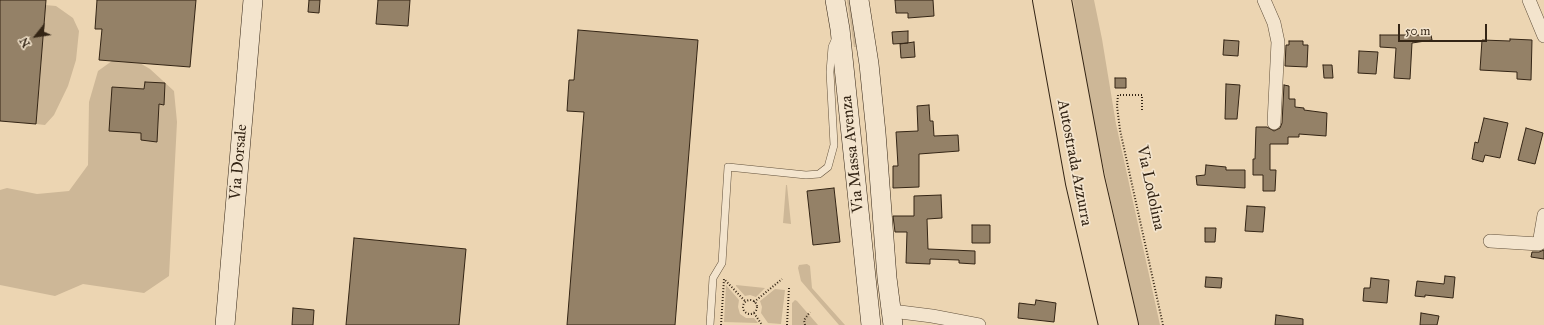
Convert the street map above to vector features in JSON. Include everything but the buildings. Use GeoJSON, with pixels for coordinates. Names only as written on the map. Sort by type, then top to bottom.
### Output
{"type":"FeatureCollection","features":[{"type":"Feature","properties":{"kind":"highway","name":"Autostrada Azzurra"},"geometry":{"type":"LineString","coordinates":[[1044,0],[1077,183],[1110,325]]}},
{"type":"Feature","properties":{"kind":"highway","name":"Autostrada Azzurra"},"geometry":{"type":"LineString","coordinates":[[1060,0],[1093,178],[1127,325]]}},
{"type":"Feature","properties":{"kind":"main road","name":"Via Dorsale"},"geometry":{"type":"LineString","coordinates":[[225,325],[252,0]]}},
{"type":"Feature","properties":{"kind":"main road","name":"Via Massa Avenza"},"geometry":{"type":"LineString","coordinates":[[835,0],[882,318]]}},
{"type":"Feature","properties":{"kind":"main road","name":"Via Massa Avenza"},"geometry":{"type":"LineString","coordinates":[[859,0],[869,64],[876,133],[887,278],[882,318]]}},
{"type":"Feature","properties":{"kind":"main road"},"geometry":{"type":"LineString","coordinates":[[867,0],[871,26],[869,64]]}},
{"type":"Feature","properties":{"kind":"street"},"geometry":{"type":"LineString","coordinates":[[1264,0],[1274,23],[1278,42],[1274,123]]}},
{"type":"Feature","properties":{"kind":"street"},"geometry":{"type":"LineString","coordinates":[[1530,0],[1544,36]]}},
{"type":"Feature","properties":{"kind":"street"},"geometry":{"type":"LineString","coordinates":[[1490,241],[1539,244],[1544,215]]}},
{"type":"Feature","properties":{"kind":"street"},"geometry":{"type":"LineString","coordinates":[[882,318],[932,316],[979,325]]}},
{"type":"Feature","properties":{"kind":"lane"},"geometry":{"type":"LineString","coordinates":[[710,325],[713,278],[722,263],[728,167],[806,175],[819,174],[828,167],[834,145],[830,72],[832,47],[840,29]]}},
{"type":"Feature","properties":{"kind":"path","name":"Via Lodolina"},"geometry":{"type":"LineString","coordinates":[[1142,110],[1142,95],[1118,95],[1117,106],[1120,130],[1163,325]]}},
{"type":"Feature","properties":{"kind":"path"},"geometry":{"type":"LineString","coordinates":[[721,325],[724,279],[745,301]]}},
{"type":"Feature","properties":{"kind":"path"},"geometry":{"type":"LineString","coordinates":[[754,302],[782,279]]}},
{"type":"Feature","properties":{"kind":"path"},"geometry":{"type":"LineString","coordinates":[[787,325],[789,288]]}},
{"type":"Feature","properties":{"kind":"path"},"geometry":{"type":"LineString","coordinates":[[745,301],[750,300],[754,302],[757,308],[754,313]]}},
{"type":"Feature","properties":{"kind":"path"},"geometry":{"type":"LineString","coordinates":[[745,301],[743,306],[745,313],[754,313]]}},
{"type":"Feature","properties":{"kind":"path"},"geometry":{"type":"LineString","coordinates":[[805,325],[804,320],[810,312]]}},
{"type":"Feature","properties":{"kind":"path"},"geometry":{"type":"LineString","coordinates":[[754,313],[762,325]]}},
{"type":"Feature","properties":{"kind":"shaded area"},"geometry":{"type":"Polygon","coordinates":[[[847,0],[856,0],[861,47],[854,47],[847,0]]]}},
{"type":"Feature","properties":{"kind":"shaded area"},"geometry":{"type":"Polygon","coordinates":[[[1073,0],[1094,0],[1116,124],[1160,325],[1139,325],[1087,90],[1073,0]]]}},
{"type":"Feature","properties":{"kind":"shaded area"},"geometry":{"type":"Polygon","coordinates":[[[45,5],[56,6],[73,18],[79,31],[76,60],[68,86],[54,115],[45,125],[36,124],[45,5]]]}},
{"type":"Feature","properties":{"kind":"shaded area"},"geometry":{"type":"Polygon","coordinates":[[[123,53],[150,69],[174,91],[177,122],[169,276],[144,293],[83,284],[55,296],[0,285],[0,190],[7,188],[37,194],[69,191],[88,165],[89,102],[98,71],[123,53]]]}},
{"type":"Feature","properties":{"kind":"shaded area"},"geometry":{"type":"Polygon","coordinates":[[[787,185],[791,224],[783,223],[787,185]]]}},
{"type":"Feature","properties":{"kind":"shaded area"},"geometry":{"type":"Polygon","coordinates":[[[807,264],[810,266],[812,288],[845,325],[839,325],[801,281],[798,268],[799,265],[807,264]]]}},
{"type":"Feature","properties":{"kind":"shaded area"},"geometry":{"type":"Polygon","coordinates":[[[726,285],[739,300],[738,307],[740,314],[746,318],[754,318],[758,323],[724,322],[726,285]]]}},
{"type":"Feature","properties":{"kind":"shaded area"},"geometry":{"type":"Polygon","coordinates":[[[736,286],[765,288],[756,297],[750,295],[745,296],[736,286]]]}},
{"type":"Feature","properties":{"kind":"shaded area"},"geometry":{"type":"Polygon","coordinates":[[[775,289],[785,290],[781,324],[768,323],[761,313],[762,307],[760,301],[775,289]]]}},
{"type":"Feature","properties":{"kind":"shaded area"},"geometry":{"type":"Polygon","coordinates":[[[795,300],[818,325],[792,325],[792,303],[795,300]]]}}]}
